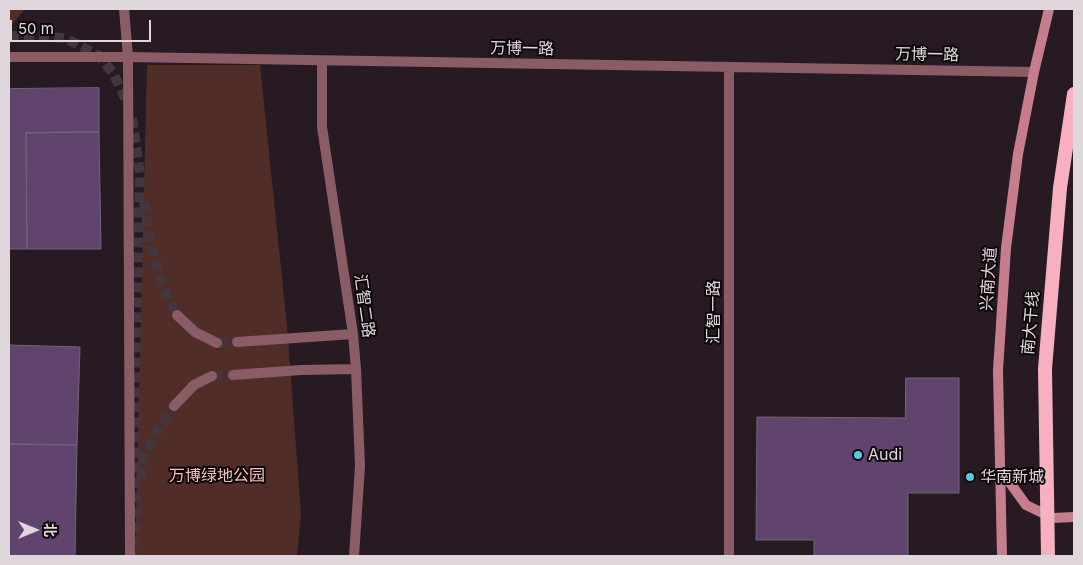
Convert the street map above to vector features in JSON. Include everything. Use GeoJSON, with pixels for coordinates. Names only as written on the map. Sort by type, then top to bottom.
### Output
{"type":"FeatureCollection","features":[{"type":"Feature","properties":{"kind":"highway","name":"南大干线"},"geometry":{"type":"LineString","coordinates":[[1048,556],[1045,369],[1060,188],[1074,94]]}},
{"type":"Feature","properties":{"kind":"main road","name":"兴南大道"},"geometry":{"type":"LineString","coordinates":[[1002,556],[998,370],[1006,248],[1018,154],[1049,9]]}},
{"type":"Feature","properties":{"kind":"main road"},"geometry":{"type":"LineString","coordinates":[[1000,468],[1026,505],[1053,518],[1074,517]]}},
{"type":"Feature","properties":{"kind":"street"},"geometry":{"type":"LineString","coordinates":[[124,9],[128,57],[130,556]]}},
{"type":"Feature","properties":{"kind":"street","name":"万博一路"},"geometry":{"type":"LineString","coordinates":[[9,57],[128,57],[1034,72]]}},
{"type":"Feature","properties":{"kind":"street","name":"汇智二路"},"geometry":{"type":"LineString","coordinates":[[322,61],[322,127],[353,334],[356,370],[360,466],[354,556]]}},
{"type":"Feature","properties":{"kind":"street","name":"汇智一路"},"geometry":{"type":"LineString","coordinates":[[729,67],[729,556]]}},
{"type":"Feature","properties":{"kind":"street"},"geometry":{"type":"LineString","coordinates":[[177,315],[195,332],[217,343]]}},
{"type":"Feature","properties":{"kind":"street"},"geometry":{"type":"LineString","coordinates":[[236,342],[353,334]]}},
{"type":"Feature","properties":{"kind":"street"},"geometry":{"type":"LineString","coordinates":[[233,375],[302,370],[356,370]]}},
{"type":"Feature","properties":{"kind":"street"},"geometry":{"type":"LineString","coordinates":[[174,406],[194,385],[212,376]]}},
{"type":"Feature","properties":{"kind":"green space"},"geometry":{"type":"Polygon","coordinates":[[[9,9],[25,9],[9,28],[9,9]]]}},
{"type":"Feature","properties":{"kind":"green space","name":"万博绿地公园"},"geometry":{"type":"Polygon","coordinates":[[[147,65],[260,65],[287,326],[301,514],[297,556],[135,556],[147,65]]]}},
{"type":"Feature","properties":{"kind":"building"},"geometry":{"type":"Polygon","coordinates":[[[99,88],[99,132],[26,133],[27,249],[9,249],[9,89],[99,88]]]}},
{"type":"Feature","properties":{"kind":"building"},"geometry":{"type":"Polygon","coordinates":[[[99,132],[101,249],[27,249],[26,133],[99,132]]]}},
{"type":"Feature","properties":{"kind":"building"},"geometry":{"type":"Polygon","coordinates":[[[9,345],[80,347],[77,445],[9,444],[9,345]]]}},
{"type":"Feature","properties":{"kind":"building","name":"Audi"},"geometry":{"type":"Polygon","coordinates":[[[906,378],[959,378],[959,493],[908,493],[908,556],[814,556],[814,540],[756,540],[757,417],[905,418],[906,378]]]}},
{"type":"Feature","properties":{"kind":"building"},"geometry":{"type":"Polygon","coordinates":[[[9,444],[77,445],[75,556],[9,556],[9,444]]]}},
{"type":"Feature","properties":{"kind":"tunnel"},"geometry":{"type":"LineString","coordinates":[[9,36],[65,38],[99,56],[113,73],[128,104]]}},
{"type":"Feature","properties":{"kind":"tunnel"},"geometry":{"type":"LineString","coordinates":[[132,118],[140,174],[135,380],[136,514],[134,555]]}},
{"type":"Feature","properties":{"kind":"tunnel"},"geometry":{"type":"LineString","coordinates":[[144,202],[150,241],[163,288],[177,315]]}},
{"type":"Feature","properties":{"kind":"tunnel"},"geometry":{"type":"LineString","coordinates":[[217,343],[237,342]]}},
{"type":"Feature","properties":{"kind":"tunnel"},"geometry":{"type":"LineString","coordinates":[[212,376],[233,375]]}},
{"type":"Feature","properties":{"kind":"tunnel"},"geometry":{"type":"LineString","coordinates":[[141,478],[144,456],[160,426],[174,406]]}},
{"type":"Feature","properties":{"kind":"place","name":"Audi"},"geometry":{"type":"Point","coordinates":[858,455]}},
{"type":"Feature","properties":{"kind":"place","name":"华南新城"},"geometry":{"type":"Point","coordinates":[970,477]}}]}
